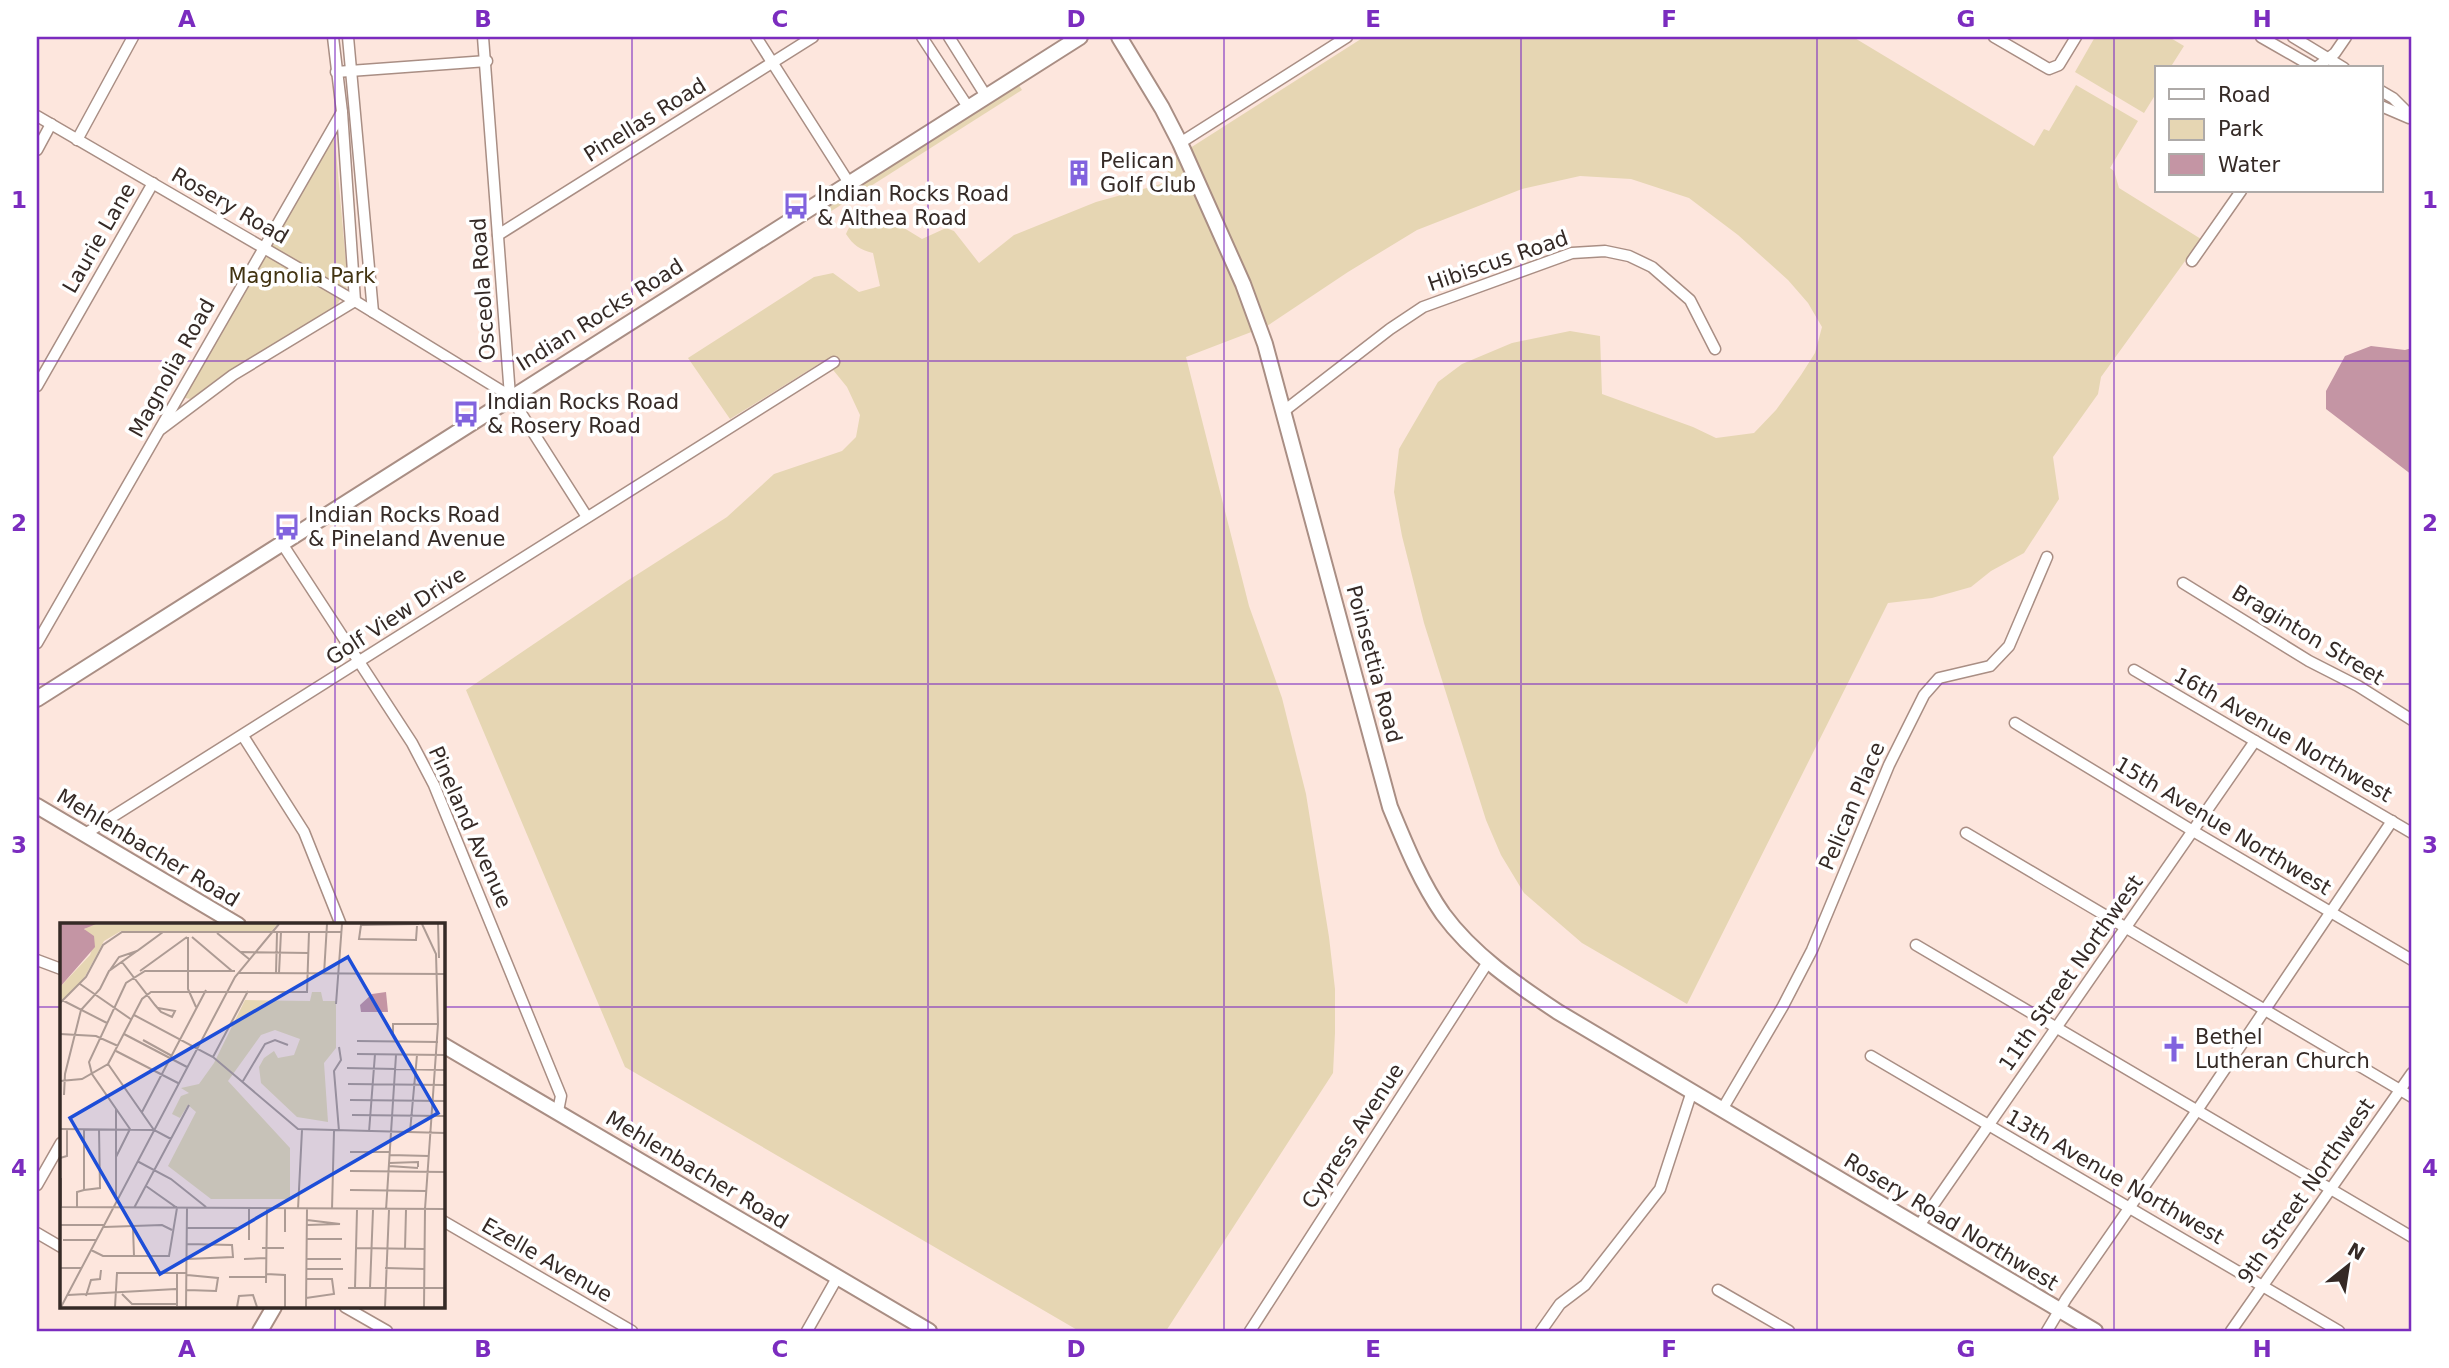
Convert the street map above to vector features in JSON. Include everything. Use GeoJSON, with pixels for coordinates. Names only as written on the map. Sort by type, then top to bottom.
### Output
{"type":"FeatureCollection","features":[{"type":"Feature","properties":{"kind":"street"},"geometry":{"type":"LineString","coordinates":[[77,140],[133,37]]}},
{"type":"Feature","properties":{"kind":"street"},"geometry":{"type":"LineString","coordinates":[[158,432],[233,375],[355,301],[342,112],[333,37]]}},
{"type":"Feature","properties":{"kind":"street"},"geometry":{"type":"LineString","coordinates":[[348,37],[373,312]]}},
{"type":"Feature","properties":{"kind":"street","name":"Osceola Road"},"geometry":{"type":"LineString","coordinates":[[483,37],[487,61],[510,396],[587,517]]}},
{"type":"Feature","properties":{"kind":"street"},"geometry":{"type":"LineString","coordinates":[[756,37],[849,183]]}},
{"type":"Feature","properties":{"kind":"street","name":"Pinellas Road"},"geometry":{"type":"LineString","coordinates":[[498,235],[813,37]]}},
{"type":"Feature","properties":{"kind":"street"},"geometry":{"type":"LineString","coordinates":[[922,37],[968,107]]}},
{"type":"Feature","properties":{"kind":"street"},"geometry":{"type":"LineString","coordinates":[[949,37],[986,96]]}},
{"type":"Feature","properties":{"kind":"street","name":"Indian Rocks Road"},"geometry":{"type":"LineString","coordinates":[[37,699],[510,396],[1080,37]]}},
{"type":"Feature","properties":{"kind":"street","name":"Poinsettia Road"},"geometry":{"type":"LineString","coordinates":[[1119,37],[1180,142],[1243,284],[1265,344],[1284,411],[1390,807],[1409,853],[1442,913],[1488,962],[1558,1012],[1723,1108],[1785,1149]]}},
{"type":"Feature","properties":{"kind":"street"},"geometry":{"type":"LineString","coordinates":[[1180,142],[1348,37]]}},
{"type":"Feature","properties":{"kind":"street"},"geometry":{"type":"LineString","coordinates":[[1994,37],[2049,69],[2059,65],[2076,37]]}},
{"type":"Feature","properties":{"kind":"street"},"geometry":{"type":"LineString","coordinates":[[2261,37],[2312,66]]}},
{"type":"Feature","properties":{"kind":"street"},"geometry":{"type":"LineString","coordinates":[[2292,37],[2341,66]]}},
{"type":"Feature","properties":{"kind":"street"},"geometry":{"type":"LineString","coordinates":[[2318,66],[2329,59],[2346,37]]}},
{"type":"Feature","properties":{"kind":"street"},"geometry":{"type":"LineString","coordinates":[[336,72],[487,61]]}},
{"type":"Feature","properties":{"kind":"street"},"geometry":{"type":"LineString","coordinates":[[2382,92],[2393,98],[2412,118]]}},
{"type":"Feature","properties":{"kind":"street"},"geometry":{"type":"LineString","coordinates":[[2382,106],[2412,118]]}},
{"type":"Feature","properties":{"kind":"street","name":"Magnolia Road"},"geometry":{"type":"LineString","coordinates":[[37,643],[262,247],[342,112]]}},
{"type":"Feature","properties":{"kind":"street","name":"Rosery Road"},"geometry":{"type":"LineString","coordinates":[[37,116],[355,301],[510,396]]}},
{"type":"Feature","properties":{"kind":"street"},"geometry":{"type":"LineString","coordinates":[[37,150],[51,124]]}},
{"type":"Feature","properties":{"kind":"street","name":"Laurie Lane"},"geometry":{"type":"LineString","coordinates":[[37,386],[153,183]]}},
{"type":"Feature","properties":{"kind":"street"},"geometry":{"type":"LineString","coordinates":[[2192,261],[2239,192]]}},
{"type":"Feature","properties":{"kind":"street","name":"Hibiscus Road"},"geometry":{"type":"LineString","coordinates":[[1284,411],[1390,329],[1423,307],[1572,253],[1605,251],[1629,256],[1652,267],[1689,300],[1715,349]]}},
{"type":"Feature","properties":{"kind":"street","name":"Golf View Drive"},"geometry":{"type":"LineString","coordinates":[[85,834],[834,362]]}},
{"type":"Feature","properties":{"kind":"street","name":"Pineland Avenue"},"geometry":{"type":"LineString","coordinates":[[281,542],[412,744],[434,785],[561,1096],[558,1111]]}},
{"type":"Feature","properties":{"kind":"street","name":"Pelican Place"},"geometry":{"type":"LineString","coordinates":[[1723,1108],[1783,1006],[1812,950],[1889,765],[1924,695],[1939,678],[1990,666],[2009,646],[2047,557]]}},
{"type":"Feature","properties":{"kind":"street","name":"Braginton Street"},"geometry":{"type":"LineString","coordinates":[[2183,583],[2309,661],[2358,686],[2412,720]]}},
{"type":"Feature","properties":{"kind":"street","name":"16th Avenue Northwest"},"geometry":{"type":"LineString","coordinates":[[2134,670],[2412,833]]}},
{"type":"Feature","properties":{"kind":"street","name":"15th Avenue Northwest"},"geometry":{"type":"LineString","coordinates":[[2015,723],[2412,960]]}},
{"type":"Feature","properties":{"kind":"street"},"geometry":{"type":"LineString","coordinates":[[243,736],[304,832],[340,923]]}},
{"type":"Feature","properties":{"kind":"street","name":"11th Street Northwest"},"geometry":{"type":"LineString","coordinates":[[1918,1227],[2255,741]]}},
{"type":"Feature","properties":{"kind":"street","name":"Mehlenbacher Road"},"geometry":{"type":"LineString","coordinates":[[37,806],[236,923]]}},
{"type":"Feature","properties":{"kind":"street"},"geometry":{"type":"LineString","coordinates":[[2047,1331],[2392,821]]}},
{"type":"Feature","properties":{"kind":"street"},"geometry":{"type":"LineString","coordinates":[[1966,834],[2412,1097]]}},
{"type":"Feature","properties":{"kind":"street"},"geometry":{"type":"LineString","coordinates":[[1916,945],[2412,1237]]}},
{"type":"Feature","properties":{"kind":"street"},"geometry":{"type":"LineString","coordinates":[[37,960],[60,970]]}},
{"type":"Feature","properties":{"kind":"street","name":"Cypress Avenue"},"geometry":{"type":"LineString","coordinates":[[1250,1331],[1488,962]]}},
{"type":"Feature","properties":{"kind":"street","name":"Mehlenbacher Road"},"geometry":{"type":"LineString","coordinates":[[444,1046],[929,1331]]}},
{"type":"Feature","properties":{"kind":"street","name":"13th Avenue Northwest"},"geometry":{"type":"LineString","coordinates":[[1871,1056],[2339,1331]]}},
{"type":"Feature","properties":{"kind":"street","name":"9th Street Northwest"},"geometry":{"type":"LineString","coordinates":[[2231,1331],[2412,1073]]}},
{"type":"Feature","properties":{"kind":"street"},"geometry":{"type":"LineString","coordinates":[[1541,1331],[1560,1304],[1585,1285],[1660,1189],[1692,1091]]}},
{"type":"Feature","properties":{"kind":"street"},"geometry":{"type":"LineString","coordinates":[[37,1185],[60,1145]]}},
{"type":"Feature","properties":{"kind":"street","name":"Rosery Road Northwest"},"geometry":{"type":"LineString","coordinates":[[1785,1149],[2095,1331]]}},
{"type":"Feature","properties":{"kind":"street","name":"Ezelle Avenue"},"geometry":{"type":"LineString","coordinates":[[444,1222],[632,1331]]}},
{"type":"Feature","properties":{"kind":"street"},"geometry":{"type":"LineString","coordinates":[[37,1233],[60,1246]]}},
{"type":"Feature","properties":{"kind":"street"},"geometry":{"type":"LineString","coordinates":[[807,1331],[837,1278]]}},
{"type":"Feature","properties":{"kind":"street"},"geometry":{"type":"LineString","coordinates":[[1718,1290],[1789,1331]]}},
{"type":"Feature","properties":{"kind":"street"},"geometry":{"type":"LineString","coordinates":[[260,1331],[273,1308]]}},
{"type":"Feature","properties":{"kind":"street"},"geometry":{"type":"LineString","coordinates":[[347,1308],[387,1331]]}},
{"type":"Feature","properties":{"kind":"green space"},"geometry":{"type":"Polygon","coordinates":[[[1364,37],[1853,37],[2034,146],[2044,129],[2049,131],[2076,85],[2138,121],[2110,168],[2114,171],[2119,188],[2201,239],[2101,377],[2098,394],[2053,457],[2059,499],[2024,553],[1991,571],[1971,587],[1932,598],[1888,603],[1687,1004],[1582,943],[1524,893],[1501,855],[1486,820],[1424,623],[1402,536],[1394,492],[1399,449],[1438,382],[1462,364],[1512,343],[1570,331],[1600,336],[1602,394],[1716,438],[1754,433],[1776,410],[1815,353],[1822,327],[1808,303],[1788,280],[1738,235],[1689,198],[1631,179],[1580,176],[1522,189],[1417,230],[1267,326],[1186,357],[1249,606],[1282,698],[1306,794],[1335,989],[1333,1073],[1166,1331],[1079,1331],[625,1067],[466,690],[727,517],[774,474],[842,451],[856,437],[860,415],[847,387],[825,360],[730,419],[688,358],[814,277],[833,273],[859,292],[880,286],[873,253],[857,246],[846,234],[858,218],[869,213],[890,212],[904,228],[922,239],[946,228],[954,231],[979,263],[1014,235],[1096,202],[1161,184],[1176,157],[1364,37]]]}},
{"type":"Feature","properties":{"kind":"green space"},"geometry":{"type":"Polygon","coordinates":[[[2095,37],[2169,37],[2184,46],[2171,66],[2155,66],[2155,95],[2144,113],[2075,72],[2095,37]]]}},
{"type":"Feature","properties":{"kind":"green space"},"geometry":{"type":"Polygon","coordinates":[[[1017,82],[1022,90],[822,217],[817,209],[1017,82]]]}},
{"type":"Feature","properties":{"kind":"green space","name":"Magnolia Park"},"geometry":{"type":"Polygon","coordinates":[[[331,139],[335,140],[348,285],[337,305],[191,399],[185,398],[186,391],[331,139]]]}},
{"type":"Feature","properties":{"kind":"water"},"geometry":{"type":"Polygon","coordinates":[[[2371,346],[2405,350],[2412,348],[2412,475],[2326,409],[2326,391],[2345,356],[2371,346]]]}},
{"type":"Feature","properties":{"kind":"place","name":"Pelican Golf Club"},"geometry":{"type":"Point","coordinates":[1079,173]}},
{"type":"Feature","properties":{"kind":"place","name":"Indian Rocks Road & Althea Road"},"geometry":{"type":"Point","coordinates":[796,206]}},
{"type":"Feature","properties":{"kind":"place","name":"Indian Rocks Road & Rosery Road"},"geometry":{"type":"Point","coordinates":[466,414]}},
{"type":"Feature","properties":{"kind":"place","name":"Indian Rocks Road & Pineland Avenue"},"geometry":{"type":"Point","coordinates":[287,527]}},
{"type":"Feature","properties":{"kind":"place","name":"Bethel Lutheran Church"},"geometry":{"type":"Point","coordinates":[2174,1049]}}]}
